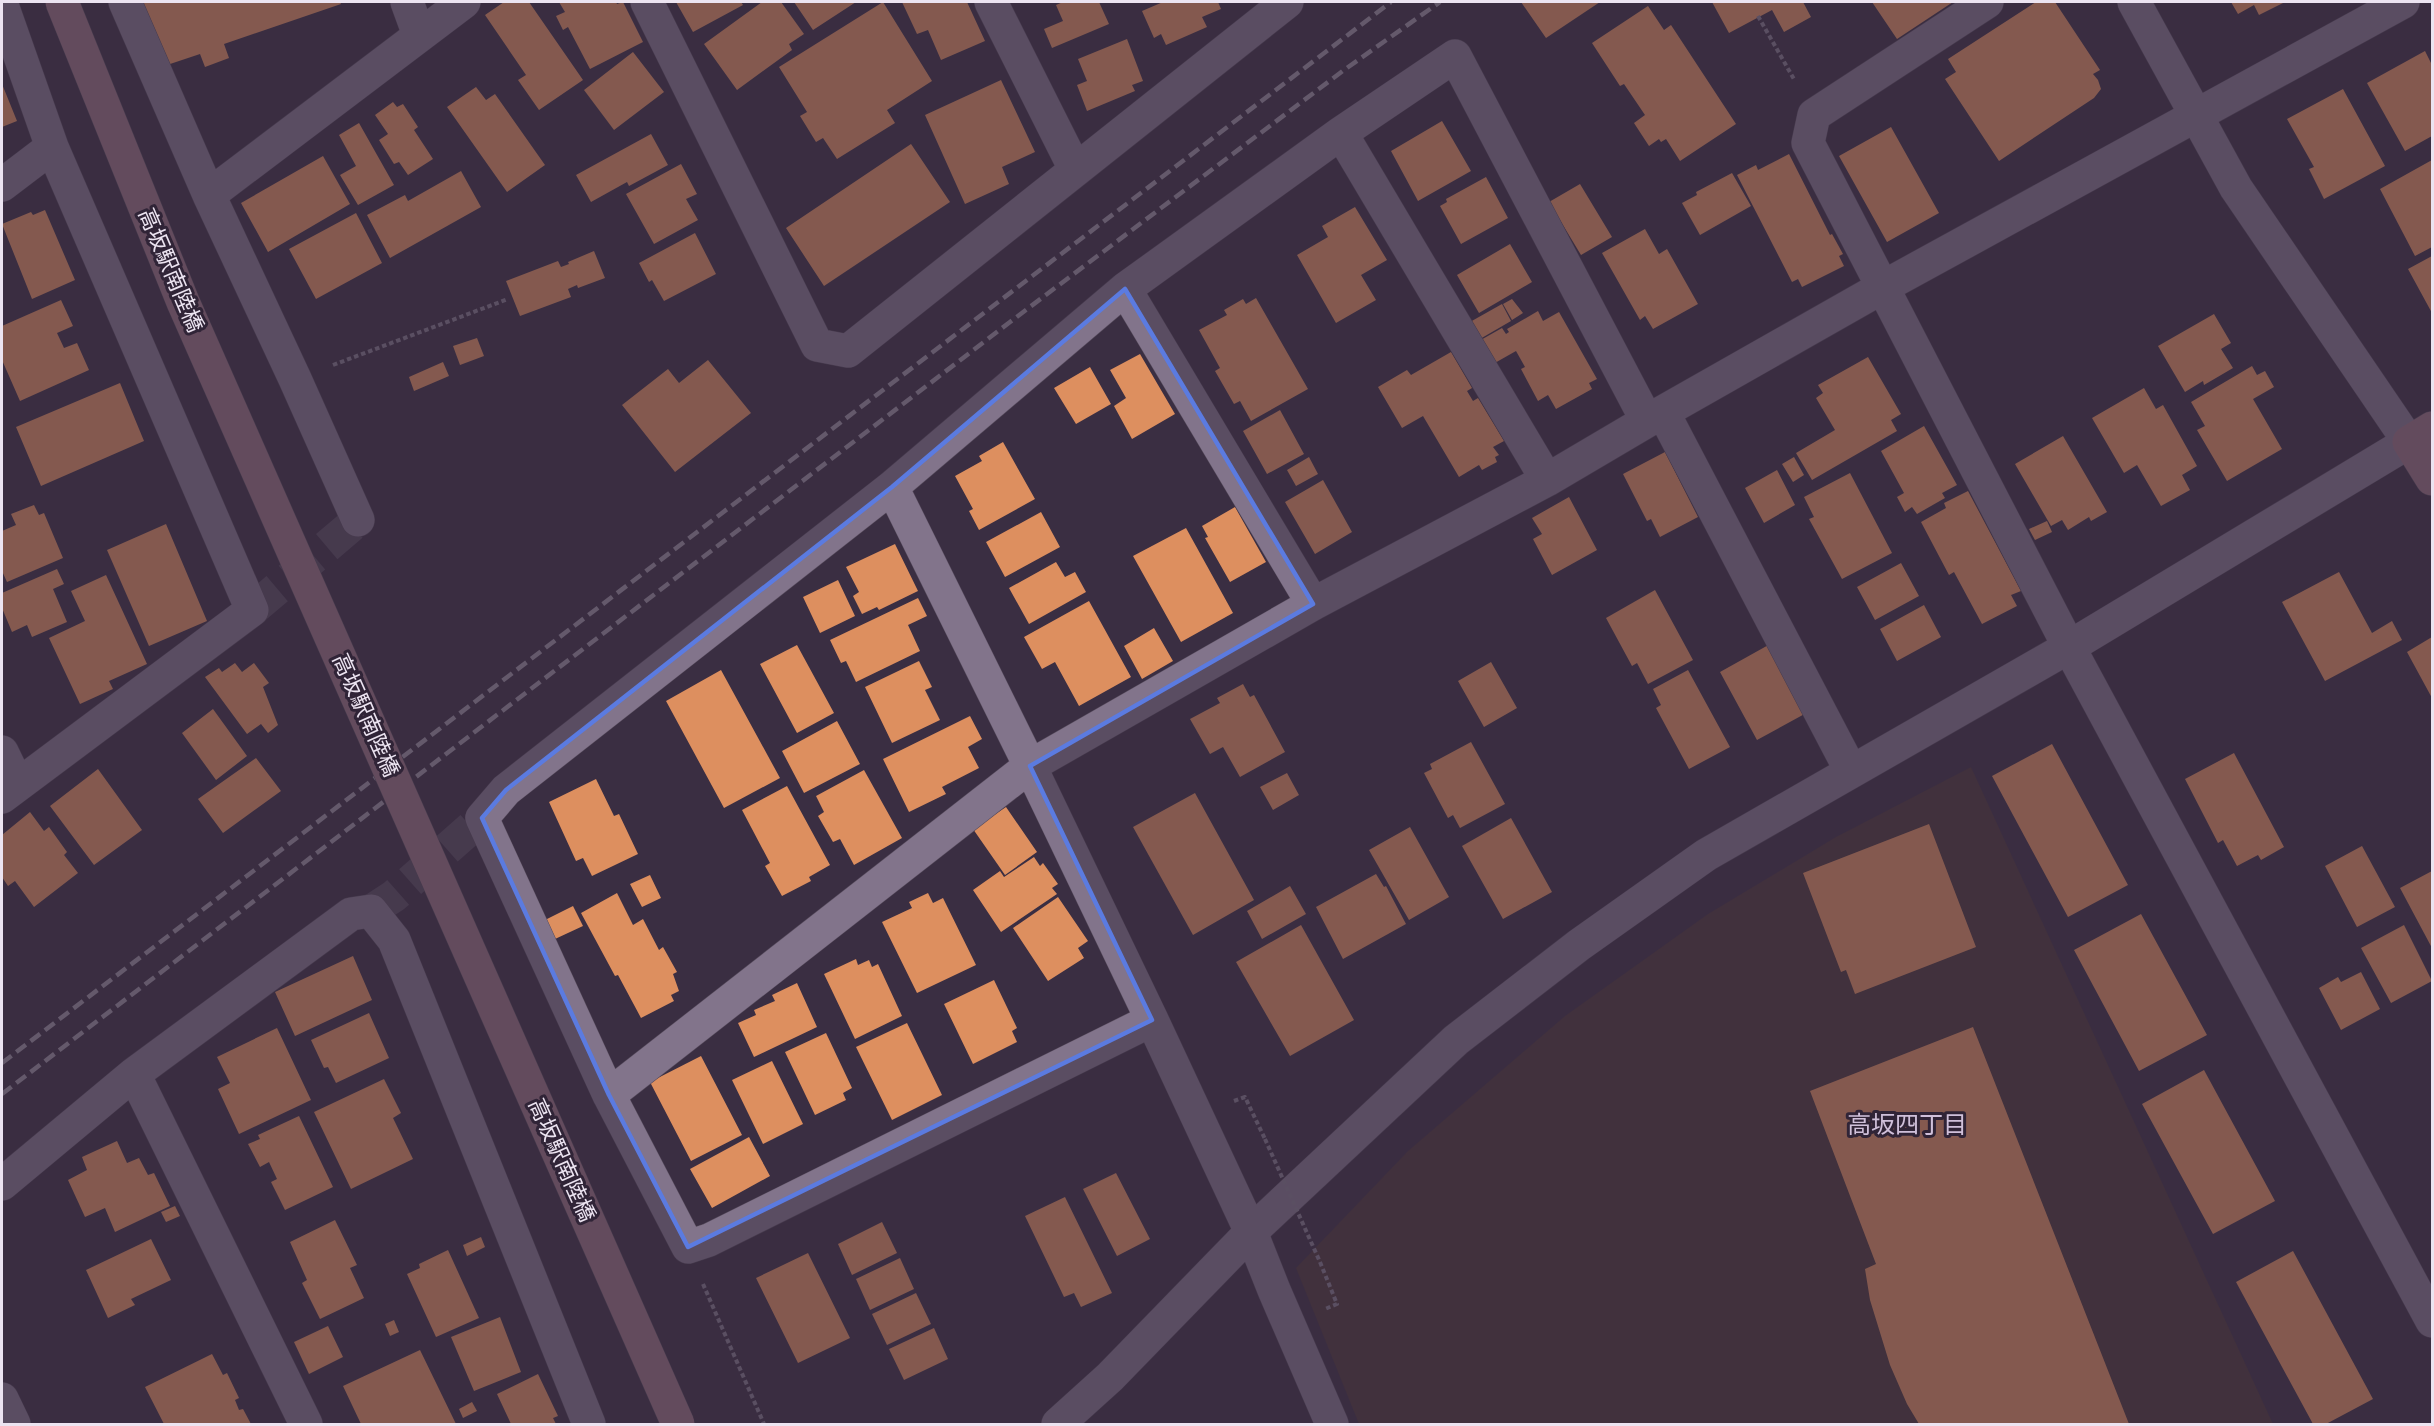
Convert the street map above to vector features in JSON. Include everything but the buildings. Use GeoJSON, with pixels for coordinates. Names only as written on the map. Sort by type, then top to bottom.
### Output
{"type":"FeatureCollection","features":[{"type":"Feature","properties":{"kind":"main road","name":"高坂駅南陸橋"},"geometry":{"type":"LineString","coordinates":[[62,2],[183,302],[678,1425]]}},
{"type":"Feature","properties":{"kind":"main road"},"geometry":{"type":"LineString","coordinates":[[2421,435],[2433,479]]}},
{"type":"Feature","properties":{"kind":"street"},"geometry":{"type":"LineString","coordinates":[[124,2],[209,195],[358,520]]}},
{"type":"Feature","properties":{"kind":"street"},"geometry":{"type":"LineString","coordinates":[[407,2],[419,35]]}},
{"type":"Feature","properties":{"kind":"street"},"geometry":{"type":"LineString","coordinates":[[209,195],[464,2]]}},
{"type":"Feature","properties":{"kind":"street"},"geometry":{"type":"LineString","coordinates":[[647,2],[817,345],[848,351],[1075,169],[1271,7]]}},
{"type":"Feature","properties":{"kind":"street"},"geometry":{"type":"LineString","coordinates":[[991,2],[1075,169]]}},
{"type":"Feature","properties":{"kind":"street"},"geometry":{"type":"LineString","coordinates":[[1987,2],[1814,115],[1808,143],[2069,647],[2433,1321]]}},
{"type":"Feature","properties":{"kind":"street"},"geometry":{"type":"LineString","coordinates":[[1058,1425],[1110,1377],[1251,1232],[1456,1040],[1579,945],[1706,855],[2069,647],[2421,435],[2236,188],[2134,2]]}},
{"type":"Feature","properties":{"kind":"street"},"geometry":{"type":"LineString","coordinates":[[609,1095],[1030,766],[1312,604],[1547,480],[1883,287],[2403,2]]}},
{"type":"Feature","properties":{"kind":"street"},"geometry":{"type":"LineString","coordinates":[[2,5],[52,147],[252,610],[10,791],[2,752]]}},
{"type":"Feature","properties":{"kind":"street"},"geometry":{"type":"LineString","coordinates":[[1152,1020],[709,1240],[688,1247],[609,1095],[482,818],[506,790],[892,487],[1125,289],[1341,133],[1455,56],[1851,771]]}},
{"type":"Feature","properties":{"kind":"street"},"geometry":{"type":"LineString","coordinates":[[1341,133],[1547,480]]}},
{"type":"Feature","properties":{"kind":"street"},"geometry":{"type":"LineString","coordinates":[[2,185],[52,147]]}},
{"type":"Feature","properties":{"kind":"street"},"geometry":{"type":"LineString","coordinates":[[1125,289],[1312,604]]}},
{"type":"Feature","properties":{"kind":"street"},"geometry":{"type":"LineString","coordinates":[[892,487],[1152,1020],[1251,1232],[1332,1425]]}},
{"type":"Feature","properties":{"kind":"street"},"geometry":{"type":"LineString","coordinates":[[2,1184],[134,1074],[351,914],[371,911],[394,940],[589,1425]]}},
{"type":"Feature","properties":{"kind":"street"},"geometry":{"type":"LineString","coordinates":[[134,1074],[306,1425]]}},
{"type":"Feature","properties":{"kind":"street"},"geometry":{"type":"LineString","coordinates":[[2,1399],[14,1425]]}},
{"type":"Feature","properties":{"kind":"path"},"geometry":{"type":"LineString","coordinates":[[1758,16],[1814,115]]}},
{"type":"Feature","properties":{"kind":"path"},"geometry":{"type":"LineString","coordinates":[[295,379],[508,299]]}},
{"type":"Feature","properties":{"kind":"path"},"geometry":{"type":"LineString","coordinates":[[1229,1103],[1245,1097],[1320,1262],[1337,1304],[1321,1311]]}},
{"type":"Feature","properties":{"kind":"path"},"geometry":{"type":"LineString","coordinates":[[688,1247],[764,1425]]}},
{"type":"Feature","properties":{"kind":"highlighted area"},"geometry":{"type":"Polygon","coordinates":[[[1125,289],[1313,604],[1030,766],[1152,1020],[688,1247],[609,1095],[482,818],[506,790],[892,487],[1125,289]]]}},
{"type":"Feature","properties":{"kind":"shaded area"},"geometry":{"type":"Polygon","coordinates":[[[1971,767],[2273,1424],[1359,1424],[1296,1268],[1408,1151],[1565,1016],[1708,914],[1836,837],[1971,767]]]}},
{"type":"Feature","properties":{"kind":"tunnel"},"geometry":{"type":"LineString","coordinates":[[252,610],[358,520]]}},
{"type":"Feature","properties":{"kind":"tunnel"},"geometry":{"type":"LineString","coordinates":[[371,911],[394,896],[482,818]]}},
{"type":"Feature","properties":{"kind":"railway"},"geometry":{"type":"LineString","coordinates":[[2,1063],[1391,2]]}},
{"type":"Feature","properties":{"kind":"railway"},"geometry":{"type":"LineString","coordinates":[[2,1094],[1010,322],[1344,70],[1440,2]]}},
{"type":"Feature","properties":{"kind":"district","name":"高坂四丁目"},"geometry":{"type":"Point","coordinates":[1907,1124]}}]}
